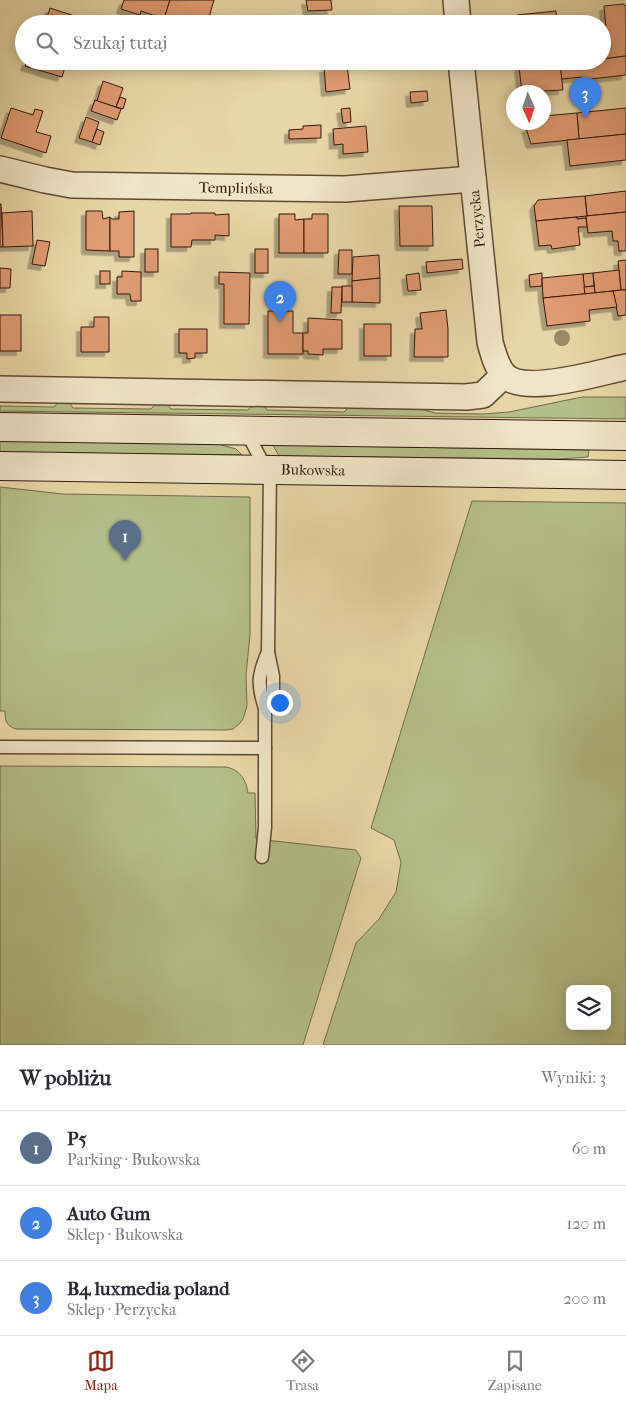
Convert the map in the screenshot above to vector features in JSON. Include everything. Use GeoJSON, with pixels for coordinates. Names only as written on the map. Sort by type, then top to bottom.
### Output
{"type":"FeatureCollection","features":[{"type":"Feature","properties":{"kind":"main road"},"geometry":{"type":"LineString","coordinates":[[0,427],[626,436]]}},
{"type":"Feature","properties":{"kind":"main road","name":"Bukowska"},"geometry":{"type":"LineString","coordinates":[[0,466],[626,474]]}},
{"type":"Feature","properties":{"kind":"street"},"geometry":{"type":"LineString","coordinates":[[456,0],[457,15]]}},
{"type":"Feature","properties":{"kind":"street","name":"Perzycka"},"geometry":{"type":"LineString","coordinates":[[463,70],[490,342],[493,355],[504,375]]}},
{"type":"Feature","properties":{"kind":"street","name":"Templińska"},"geometry":{"type":"LineString","coordinates":[[0,169],[72,185],[345,189],[473,179]]}},
{"type":"Feature","properties":{"kind":"street"},"geometry":{"type":"LineString","coordinates":[[0,390],[466,397],[483,395],[504,375],[516,382],[538,385],[626,366]]}},
{"type":"Feature","properties":{"kind":"lane"},"geometry":{"type":"LineString","coordinates":[[246,430],[268,469],[268,652],[260,670],[260,692],[266,708],[265,827],[262,857]]}},
{"type":"Feature","properties":{"kind":"lane"},"geometry":{"type":"LineString","coordinates":[[0,747],[265,748]]}},
{"type":"Feature","properties":{"kind":"green space"},"geometry":{"type":"Polygon","coordinates":[[[582,397],[626,397],[626,419],[0,411],[0,406],[54,407],[61,399],[67,399],[73,408],[151,409],[158,401],[165,401],[171,409],[248,410],[255,402],[261,402],[267,410],[344,412],[352,404],[403,404],[435,413],[483,414],[509,412],[582,397]]]}},
{"type":"Feature","properties":{"kind":"green space"},"geometry":{"type":"Polygon","coordinates":[[[0,441],[218,444],[236,449],[242,455],[0,452],[0,441]]]}},
{"type":"Feature","properties":{"kind":"green space"},"geometry":{"type":"Polygon","coordinates":[[[273,445],[589,450],[588,457],[559,459],[279,456],[273,445]]]}},
{"type":"Feature","properties":{"kind":"green space"},"geometry":{"type":"Polygon","coordinates":[[[0,487],[63,494],[250,497],[250,635],[246,675],[247,706],[243,719],[239,724],[233,729],[226,730],[16,729],[8,724],[5,711],[0,711],[0,487]]]}},
{"type":"Feature","properties":{"kind":"green space"},"geometry":{"type":"Polygon","coordinates":[[[472,501],[626,503],[626,1045],[323,1045],[356,943],[379,919],[396,892],[401,862],[394,840],[371,828],[472,501]]]}},
{"type":"Feature","properties":{"kind":"green space"},"geometry":{"type":"Polygon","coordinates":[[[0,766],[227,767],[236,771],[242,777],[248,793],[255,793],[256,839],[356,850],[361,858],[303,1045],[0,1045],[0,766]]]}},
{"type":"Feature","properties":{"kind":"building"},"geometry":{"type":"Polygon","coordinates":[[[124,0],[170,0],[165,15],[152,15],[141,11],[140,15],[121,9],[124,0]]]}},
{"type":"Feature","properties":{"kind":"building"},"geometry":{"type":"Polygon","coordinates":[[[170,0],[214,0],[210,15],[165,15],[170,0]]]}},
{"type":"Feature","properties":{"kind":"building"},"geometry":{"type":"Polygon","coordinates":[[[306,0],[331,0],[332,10],[308,11],[306,0]]]}},
{"type":"Feature","properties":{"kind":"building"},"geometry":{"type":"Polygon","coordinates":[[[623,4],[626,6],[626,56],[611,58],[611,15],[605,15],[604,6],[623,4]]]}},
{"type":"Feature","properties":{"kind":"building"},"geometry":{"type":"Polygon","coordinates":[[[50,8],[72,15],[48,15],[50,8]]]}},
{"type":"Feature","properties":{"kind":"building"},"geometry":{"type":"Polygon","coordinates":[[[556,11],[556,15],[517,15],[556,11]]]}},
{"type":"Feature","properties":{"kind":"building"},"geometry":{"type":"Polygon","coordinates":[[[626,56],[626,75],[582,80],[582,77],[561,79],[560,70],[611,70],[611,58],[626,56]]]}},
{"type":"Feature","properties":{"kind":"building"},"geometry":{"type":"Polygon","coordinates":[[[38,70],[64,70],[62,77],[38,70]]]}},
{"type":"Feature","properties":{"kind":"building"},"geometry":{"type":"Polygon","coordinates":[[[324,70],[348,70],[350,89],[326,92],[324,70]]]}},
{"type":"Feature","properties":{"kind":"building"},"geometry":{"type":"Polygon","coordinates":[[[519,70],[561,70],[563,90],[551,91],[551,85],[521,85],[519,70]]]}},
{"type":"Feature","properties":{"kind":"building"},"geometry":{"type":"Polygon","coordinates":[[[103,81],[123,88],[116,107],[97,101],[103,81]]]}},
{"type":"Feature","properties":{"kind":"building"},"geometry":{"type":"Polygon","coordinates":[[[427,91],[428,101],[411,103],[410,92],[427,91]]]}},
{"type":"Feature","properties":{"kind":"building"},"geometry":{"type":"Polygon","coordinates":[[[120,97],[126,99],[123,109],[116,107],[120,97]]]}},
{"type":"Feature","properties":{"kind":"building"},"geometry":{"type":"Polygon","coordinates":[[[95,100],[121,109],[117,120],[91,111],[95,100]]]}},
{"type":"Feature","properties":{"kind":"building"},"geometry":{"type":"Polygon","coordinates":[[[11,108],[33,115],[35,109],[43,111],[36,132],[51,136],[46,153],[1,138],[11,108]]]}},
{"type":"Feature","properties":{"kind":"building"},"geometry":{"type":"Polygon","coordinates":[[[350,108],[351,122],[343,123],[341,109],[350,108]]]}},
{"type":"Feature","properties":{"kind":"building"},"geometry":{"type":"Polygon","coordinates":[[[626,108],[626,134],[579,139],[577,113],[626,108]]]}},
{"type":"Feature","properties":{"kind":"building"},"geometry":{"type":"Polygon","coordinates":[[[577,113],[579,139],[531,144],[527,130],[551,130],[551,115],[577,113]]]}},
{"type":"Feature","properties":{"kind":"building"},"geometry":{"type":"Polygon","coordinates":[[[86,117],[99,122],[92,142],[79,138],[86,117]]]}},
{"type":"Feature","properties":{"kind":"building"},"geometry":{"type":"Polygon","coordinates":[[[321,125],[321,138],[289,139],[289,130],[303,129],[303,126],[321,125]]]}},
{"type":"Feature","properties":{"kind":"building"},"geometry":{"type":"Polygon","coordinates":[[[366,126],[368,152],[343,154],[343,144],[334,145],[333,129],[366,126]]]}},
{"type":"Feature","properties":{"kind":"building"},"geometry":{"type":"Polygon","coordinates":[[[97,129],[104,132],[100,145],[92,142],[97,129]]]}},
{"type":"Feature","properties":{"kind":"building"},"geometry":{"type":"Polygon","coordinates":[[[626,134],[626,160],[570,166],[567,140],[626,134]]]}},
{"type":"Feature","properties":{"kind":"building"},"geometry":{"type":"Polygon","coordinates":[[[626,191],[626,212],[587,216],[585,196],[626,191]]]}},
{"type":"Feature","properties":{"kind":"building"},"geometry":{"type":"Polygon","coordinates":[[[585,196],[587,216],[536,221],[534,206],[538,200],[585,196]]]}},
{"type":"Feature","properties":{"kind":"building"},"geometry":{"type":"Polygon","coordinates":[[[1,204],[3,247],[0,247],[1,204]]]}},
{"type":"Feature","properties":{"kind":"building"},"geometry":{"type":"Polygon","coordinates":[[[399,206],[432,206],[433,246],[400,246],[399,206]]]}},
{"type":"Feature","properties":{"kind":"building"},"geometry":{"type":"Polygon","coordinates":[[[32,211],[33,246],[3,247],[2,213],[32,211]]]}},
{"type":"Feature","properties":{"kind":"building"},"geometry":{"type":"Polygon","coordinates":[[[86,211],[102,211],[103,219],[110,217],[110,251],[86,250],[86,211]]]}},
{"type":"Feature","properties":{"kind":"building"},"geometry":{"type":"Polygon","coordinates":[[[134,211],[134,257],[119,257],[119,251],[110,251],[110,217],[112,219],[119,219],[119,212],[134,211]]]}},
{"type":"Feature","properties":{"kind":"building"},"geometry":{"type":"Polygon","coordinates":[[[626,212],[626,251],[619,251],[618,241],[613,241],[612,231],[588,233],[586,216],[626,212]]]}},
{"type":"Feature","properties":{"kind":"building"},"geometry":{"type":"Polygon","coordinates":[[[171,214],[229,214],[229,236],[215,235],[215,240],[192,240],[191,247],[171,247],[171,214]]]}},
{"type":"Feature","properties":{"kind":"building"},"geometry":{"type":"Polygon","coordinates":[[[279,214],[295,214],[295,220],[304,219],[304,253],[279,253],[279,214]]]}},
{"type":"Feature","properties":{"kind":"building"},"geometry":{"type":"Polygon","coordinates":[[[312,214],[328,214],[328,253],[304,253],[304,219],[312,219],[312,214]]]}},
{"type":"Feature","properties":{"kind":"building"},"geometry":{"type":"Polygon","coordinates":[[[577,217],[577,219],[586,218],[587,227],[578,227],[580,245],[552,249],[551,245],[539,246],[536,221],[577,217]]]}},
{"type":"Feature","properties":{"kind":"building"},"geometry":{"type":"Polygon","coordinates":[[[37,240],[50,242],[45,266],[32,264],[37,240]]]}},
{"type":"Feature","properties":{"kind":"building"},"geometry":{"type":"Polygon","coordinates":[[[145,249],[158,249],[158,272],[145,272],[145,249]]]}},
{"type":"Feature","properties":{"kind":"building"},"geometry":{"type":"Polygon","coordinates":[[[255,249],[268,249],[268,273],[255,273],[255,249]]]}},
{"type":"Feature","properties":{"kind":"building"},"geometry":{"type":"Polygon","coordinates":[[[339,250],[352,250],[352,274],[338,274],[339,250]]]}},
{"type":"Feature","properties":{"kind":"building"},"geometry":{"type":"Polygon","coordinates":[[[379,255],[380,278],[352,281],[353,257],[379,255]]]}},
{"type":"Feature","properties":{"kind":"building"},"geometry":{"type":"Polygon","coordinates":[[[462,259],[463,269],[427,273],[426,262],[462,259]]]}},
{"type":"Feature","properties":{"kind":"building"},"geometry":{"type":"Polygon","coordinates":[[[626,260],[626,290],[621,290],[618,261],[626,260]]]}},
{"type":"Feature","properties":{"kind":"building"},"geometry":{"type":"Polygon","coordinates":[[[0,268],[11,269],[10,288],[0,288],[0,268]]]}},
{"type":"Feature","properties":{"kind":"building"},"geometry":{"type":"Polygon","coordinates":[[[619,270],[621,290],[595,293],[593,273],[619,270]]]}},
{"type":"Feature","properties":{"kind":"building"},"geometry":{"type":"Polygon","coordinates":[[[100,271],[110,271],[110,284],[100,284],[100,271]]]}},
{"type":"Feature","properties":{"kind":"building"},"geometry":{"type":"Polygon","coordinates":[[[122,271],[141,272],[141,301],[131,301],[130,294],[117,294],[117,277],[122,277],[122,271]]]}},
{"type":"Feature","properties":{"kind":"building"},"geometry":{"type":"Polygon","coordinates":[[[219,272],[250,273],[249,324],[224,324],[224,284],[219,284],[219,272]]]}},
{"type":"Feature","properties":{"kind":"building"},"geometry":{"type":"Polygon","coordinates":[[[419,273],[421,290],[408,291],[406,275],[419,273]]]}},
{"type":"Feature","properties":{"kind":"building"},"geometry":{"type":"Polygon","coordinates":[[[542,273],[542,286],[530,287],[529,275],[542,273]]]}},
{"type":"Feature","properties":{"kind":"building"},"geometry":{"type":"Polygon","coordinates":[[[593,273],[594,286],[584,287],[583,274],[593,273]]]}},
{"type":"Feature","properties":{"kind":"building"},"geometry":{"type":"Polygon","coordinates":[[[583,274],[585,294],[543,298],[542,278],[583,274]]]}},
{"type":"Feature","properties":{"kind":"building"},"geometry":{"type":"Polygon","coordinates":[[[380,278],[380,303],[352,302],[352,281],[380,278]]]}},
{"type":"Feature","properties":{"kind":"building"},"geometry":{"type":"Polygon","coordinates":[[[342,286],[352,286],[352,302],[342,302],[342,286]]]}},
{"type":"Feature","properties":{"kind":"building"},"geometry":{"type":"Polygon","coordinates":[[[594,286],[595,293],[585,294],[584,287],[594,286]]]}},
{"type":"Feature","properties":{"kind":"building"},"geometry":{"type":"Polygon","coordinates":[[[332,287],[342,287],[341,313],[331,313],[332,287]]]}},
{"type":"Feature","properties":{"kind":"building"},"geometry":{"type":"Polygon","coordinates":[[[626,290],[626,315],[618,316],[613,291],[626,290]]]}},
{"type":"Feature","properties":{"kind":"building"},"geometry":{"type":"Polygon","coordinates":[[[613,291],[617,307],[589,310],[590,321],[547,326],[543,298],[613,291]]]}},
{"type":"Feature","properties":{"kind":"building"},"geometry":{"type":"Polygon","coordinates":[[[446,310],[448,357],[414,357],[415,329],[422,329],[420,313],[446,310]]]}},
{"type":"Feature","properties":{"kind":"building"},"geometry":{"type":"Polygon","coordinates":[[[268,311],[293,311],[293,333],[303,333],[303,354],[268,354],[268,311]]]}},
{"type":"Feature","properties":{"kind":"building"},"geometry":{"type":"Polygon","coordinates":[[[0,315],[21,315],[21,351],[0,351],[0,315]]]}},
{"type":"Feature","properties":{"kind":"building"},"geometry":{"type":"Polygon","coordinates":[[[94,317],[109,317],[109,352],[81,352],[81,327],[94,327],[94,317]]]}},
{"type":"Feature","properties":{"kind":"building"},"geometry":{"type":"Polygon","coordinates":[[[308,318],[342,320],[342,349],[323,349],[323,355],[308,354],[308,351],[303,351],[303,333],[308,333],[308,318]]]}},
{"type":"Feature","properties":{"kind":"building"},"geometry":{"type":"Polygon","coordinates":[[[364,324],[391,324],[391,356],[364,356],[364,324]]]}},
{"type":"Feature","properties":{"kind":"building"},"geometry":{"type":"Polygon","coordinates":[[[179,329],[207,329],[207,353],[195,353],[195,358],[187,359],[187,353],[179,353],[179,329]]]}},
{"type":"Feature","properties":{"kind":"place","name":"B4 luxmedia poland"},"geometry":{"type":"Point","coordinates":[585,118]}},
{"type":"Feature","properties":{"kind":"place","name":"Auto Gum"},"geometry":{"type":"Point","coordinates":[280,322]}},
{"type":"Feature","properties":{"kind":"place","name":"P5"},"geometry":{"type":"Point","coordinates":[125,561]}}]}
